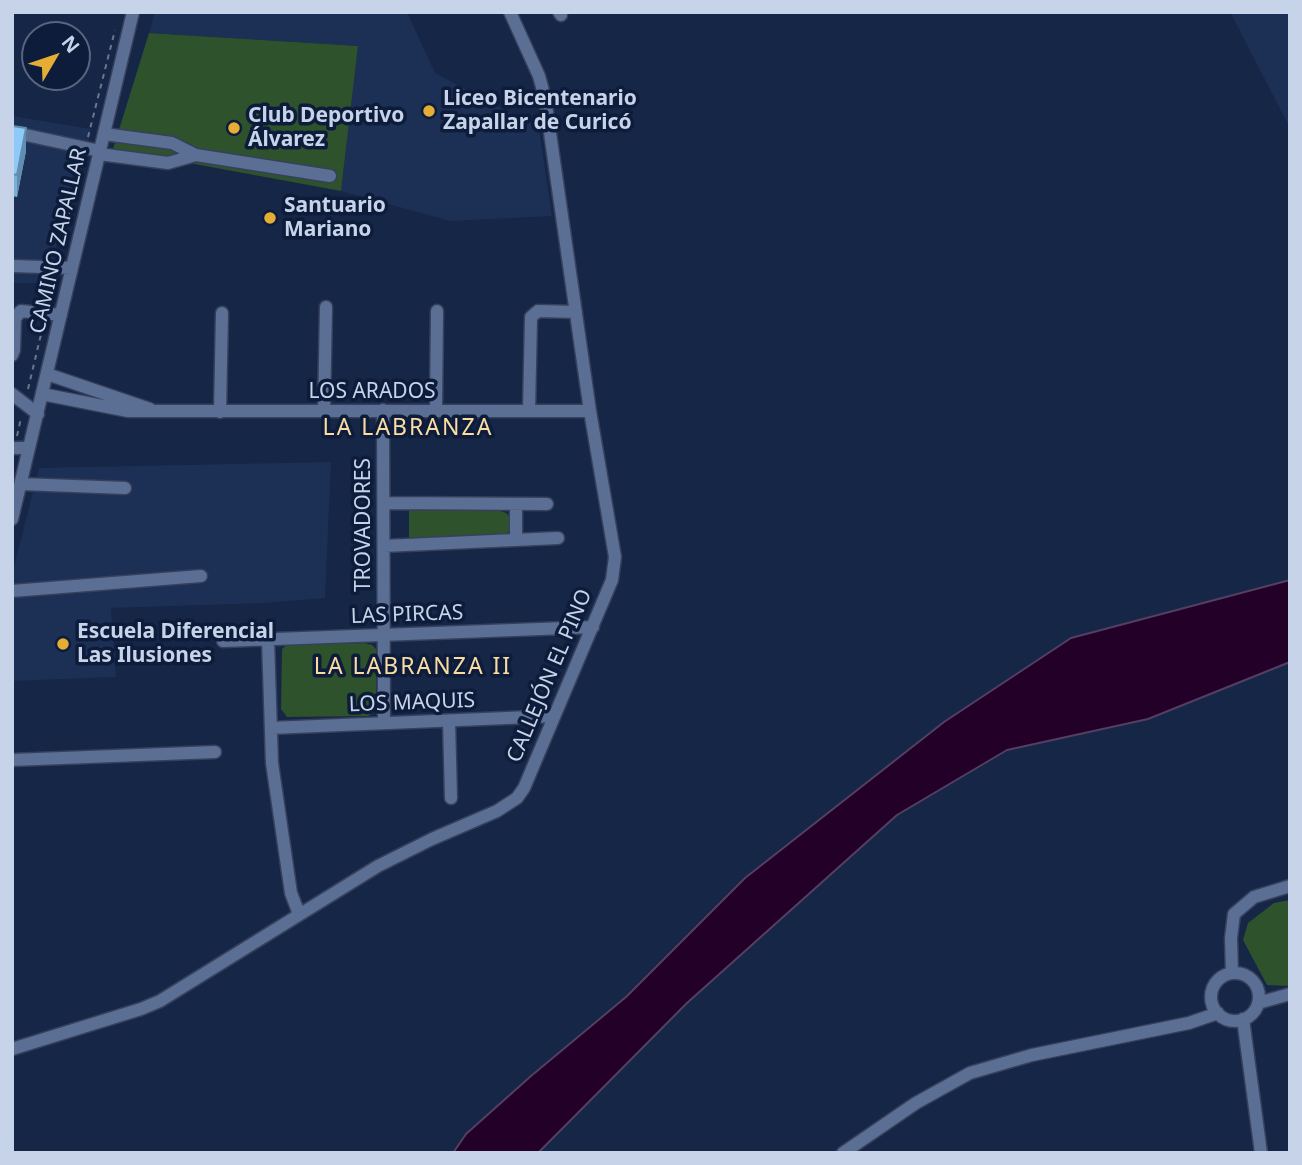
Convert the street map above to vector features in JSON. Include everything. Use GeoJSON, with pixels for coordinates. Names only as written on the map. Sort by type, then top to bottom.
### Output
{"type":"FeatureCollection","features":[{"type":"Feature","properties":{"kind":"street","name":"CAMINO ZAPALLAR"},"geometry":{"type":"LineString","coordinates":[[12,519],[19,478],[29,448],[133,12]]}},
{"type":"Feature","properties":{"kind":"street","name":"CALLEJÓN EL PINO"},"geometry":{"type":"LineString","coordinates":[[12,1049],[160,1002],[399,854],[511,803],[524,788],[612,580],[615,557],[590,411],[545,98],[539,76],[510,12]]}},
{"type":"Feature","properties":{"kind":"street"},"geometry":{"type":"LineString","coordinates":[[12,132],[99,153],[168,163],[197,155]]}},
{"type":"Feature","properties":{"kind":"street"},"geometry":{"type":"LineString","coordinates":[[104,134],[173,144],[197,155],[330,176]]}},
{"type":"Feature","properties":{"kind":"street"},"geometry":{"type":"LineString","coordinates":[[12,267],[72,268]]}},
{"type":"Feature","properties":{"kind":"street"},"geometry":{"type":"LineString","coordinates":[[324,411],[326,307]]}},
{"type":"Feature","properties":{"kind":"street"},"geometry":{"type":"LineString","coordinates":[[12,355],[15,318],[21,311],[61,315]]}},
{"type":"Feature","properties":{"kind":"street"},"geometry":{"type":"LineString","coordinates":[[436,411],[437,311]]}},
{"type":"Feature","properties":{"kind":"street"},"geometry":{"type":"LineString","coordinates":[[529,411],[531,317],[541,311],[576,312]]}},
{"type":"Feature","properties":{"kind":"street"},"geometry":{"type":"LineString","coordinates":[[220,412],[222,313]]}},
{"type":"Feature","properties":{"kind":"street","name":"LOS ARADOS"},"geometry":{"type":"LineString","coordinates":[[47,374],[154,410]]}},
{"type":"Feature","properties":{"kind":"street"},"geometry":{"type":"LineString","coordinates":[[12,394],[37,414]]}},
{"type":"Feature","properties":{"kind":"street","name":"LOS ARADOS"},"geometry":{"type":"LineString","coordinates":[[42,394],[114,410],[590,411]]}},
{"type":"Feature","properties":{"kind":"street","name":"TROVADORES"},"geometry":{"type":"LineString","coordinates":[[383,411],[384,723]]}},
{"type":"Feature","properties":{"kind":"street"},"geometry":{"type":"LineString","coordinates":[[13,448],[29,448]]}},
{"type":"Feature","properties":{"kind":"street"},"geometry":{"type":"LineString","coordinates":[[19,478],[125,488]]}},
{"type":"Feature","properties":{"kind":"street"},"geometry":{"type":"LineString","coordinates":[[384,503],[547,504]]}},
{"type":"Feature","properties":{"kind":"street"},"geometry":{"type":"LineString","coordinates":[[516,505],[516,540]]}},
{"type":"Feature","properties":{"kind":"street"},"geometry":{"type":"LineString","coordinates":[[384,546],[558,538]]}},
{"type":"Feature","properties":{"kind":"street"},"geometry":{"type":"LineString","coordinates":[[12,591],[201,576]]}},
{"type":"Feature","properties":{"kind":"street","name":"LAS PIRCAS"},"geometry":{"type":"LineString","coordinates":[[223,642],[593,627]]}},
{"type":"Feature","properties":{"kind":"street"},"geometry":{"type":"LineString","coordinates":[[268,640],[272,762],[291,893],[299,914]]}},
{"type":"Feature","properties":{"kind":"street","name":"LOS MAQUIS"},"geometry":{"type":"LineString","coordinates":[[271,728],[554,716]]}},
{"type":"Feature","properties":{"kind":"street"},"geometry":{"type":"LineString","coordinates":[[449,720],[451,798]]}},
{"type":"Feature","properties":{"kind":"street"},"geometry":{"type":"LineString","coordinates":[[12,760],[215,752]]}},
{"type":"Feature","properties":{"kind":"street"},"geometry":{"type":"LineString","coordinates":[[1232,973],[1231,938],[1234,914],[1254,897],[1290,886]]}},
{"type":"Feature","properties":{"kind":"street"},"geometry":{"type":"LineString","coordinates":[[1238,973],[1251,979],[1258,990],[1258,1003],[1255,1010],[1243,1019],[1229,1020],[1218,1013],[1212,1000],[1214,986],[1219,979],[1238,973]]}},
{"type":"Feature","properties":{"kind":"street"},"geometry":{"type":"LineString","coordinates":[[1258,1003],[1290,995]]}},
{"type":"Feature","properties":{"kind":"street"},"geometry":{"type":"LineString","coordinates":[[843,1153],[916,1103],[970,1073],[1032,1055],[1189,1023],[1218,1013]]}},
{"type":"Feature","properties":{"kind":"street"},"geometry":{"type":"LineString","coordinates":[[1243,1019],[1261,1153]]}},
{"type":"Feature","properties":{"kind":"path"},"geometry":{"type":"LineString","coordinates":[[13,448],[116,26]]}},
{"type":"Feature","properties":{"kind":"shaded area","name":"Liceo Bicentenario Zapallar de Curicó"},"geometry":{"type":"Polygon","coordinates":[[[155,12],[407,12],[435,73],[520,118],[537,117],[552,216],[450,221],[341,191],[358,46],[149,33],[155,12]]]}},
{"type":"Feature","properties":{"kind":"shaded area"},"geometry":{"type":"Polygon","coordinates":[[[1230,12],[1290,12],[1290,128],[1230,12]]]}},
{"type":"Feature","properties":{"kind":"shaded area"},"geometry":{"type":"Polygon","coordinates":[[[12,116],[91,129],[86,154],[78,153],[47,283],[12,283],[12,116]]]}},
{"type":"Feature","properties":{"kind":"shaded area"},"geometry":{"type":"Polygon","coordinates":[[[331,462],[325,598],[264,603],[111,608],[116,677],[12,681],[12,575],[39,468],[331,462]]]}},
{"type":"Feature","properties":{"kind":"shaded area"},"geometry":{"type":"Polygon","coordinates":[[[1290,580],[1290,662],[1148,719],[1007,750],[897,815],[687,1003],[538,1153],[453,1153],[466,1134],[626,997],[745,878],[944,722],[1071,638],[1290,580]]]}},
{"type":"Feature","properties":{"kind":"green space","name":"Club Deportivo Álvarez"},"geometry":{"type":"Polygon","coordinates":[[[149,33],[358,46],[341,191],[113,149],[149,33]]]}},
{"type":"Feature","properties":{"kind":"green space"},"geometry":{"type":"Polygon","coordinates":[[[409,510],[497,510],[509,516],[509,531],[499,535],[409,538],[409,510]]]}},
{"type":"Feature","properties":{"kind":"green space"},"geometry":{"type":"Polygon","coordinates":[[[364,643],[376,649],[376,709],[373,713],[368,716],[287,717],[281,709],[282,649],[287,645],[364,643]]]}},
{"type":"Feature","properties":{"kind":"green space"},"geometry":{"type":"Polygon","coordinates":[[[1290,900],[1290,986],[1267,985],[1243,940],[1248,923],[1274,903],[1290,900]]]}},
{"type":"Feature","properties":{"kind":"building"},"geometry":{"type":"Polygon","coordinates":[[[12,126],[26,128],[17,175],[12,174],[12,126]]]}},
{"type":"Feature","properties":{"kind":"place","name":"Liceo Bicentenario Zapallar de Curicó"},"geometry":{"type":"Point","coordinates":[429,111]}},
{"type":"Feature","properties":{"kind":"place","name":"Club Deportivo Álvarez"},"geometry":{"type":"Point","coordinates":[234,128]}},
{"type":"Feature","properties":{"kind":"place","name":"Santuario Mariano"},"geometry":{"type":"Point","coordinates":[270,218]}},
{"type":"Feature","properties":{"kind":"place","name":"Escuela Diferencial Las Ilusiones"},"geometry":{"type":"Point","coordinates":[63,644]}},
{"type":"Feature","properties":{"kind":"district","name":"LA LABRANZA"},"geometry":{"type":"Point","coordinates":[408,428]}},
{"type":"Feature","properties":{"kind":"district","name":"LA LABRANZA II"},"geometry":{"type":"Point","coordinates":[413,667]}}]}
